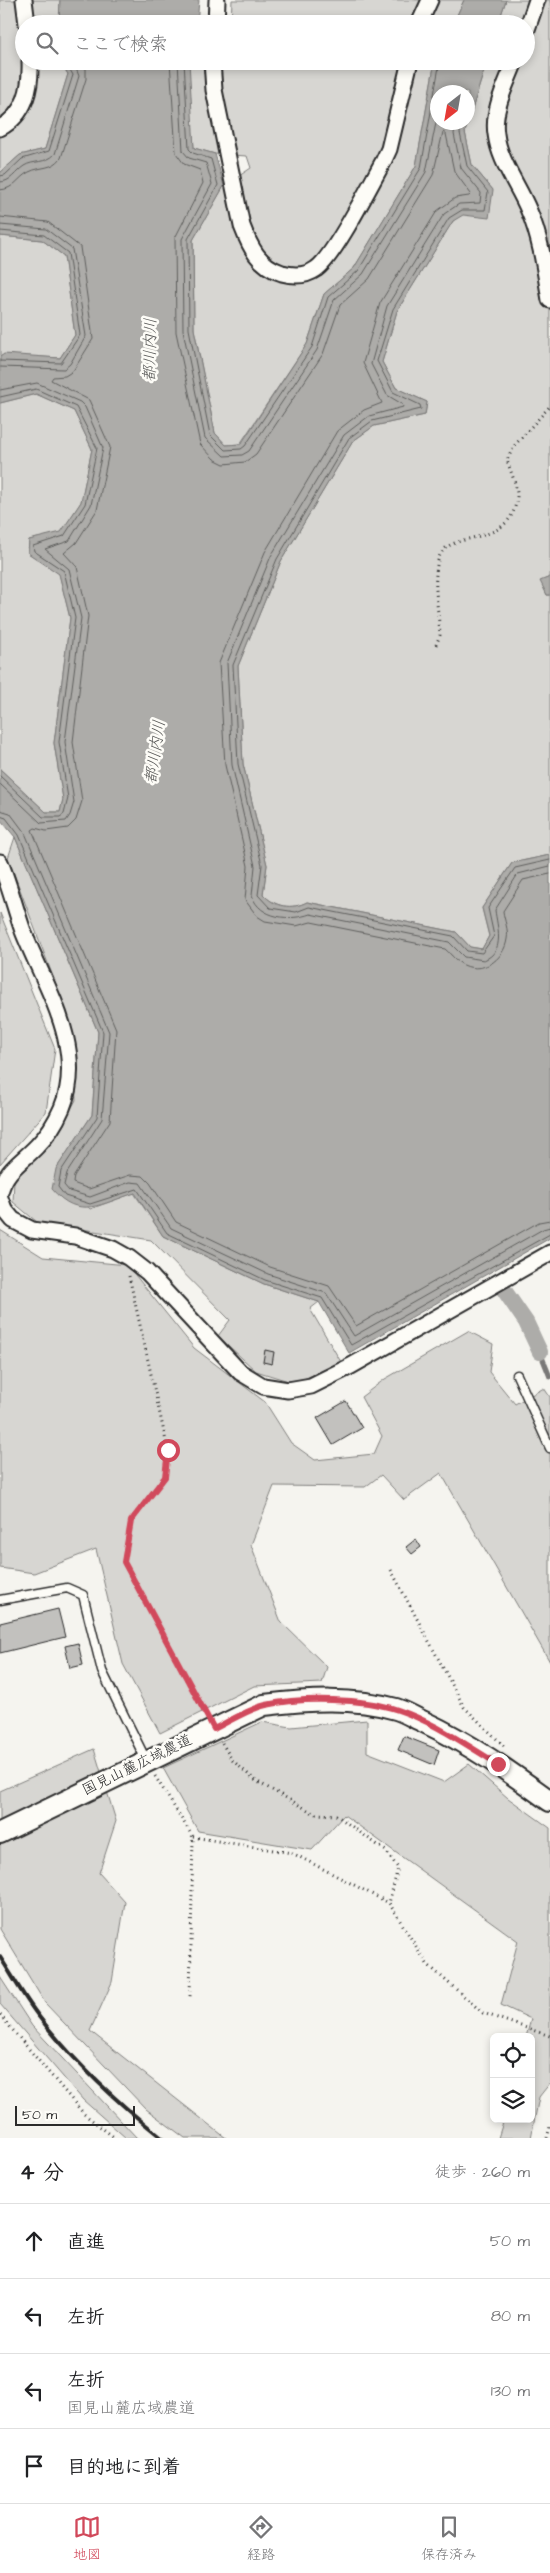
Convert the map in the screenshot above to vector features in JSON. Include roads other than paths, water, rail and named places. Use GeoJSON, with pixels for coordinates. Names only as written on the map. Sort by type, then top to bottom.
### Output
{"type":"FeatureCollection","features":[{"type":"Feature","properties":{"kind":"street"},"geometry":{"type":"LineString","coordinates":[[24,0],[26,15]]}},
{"type":"Feature","properties":{"kind":"street"},"geometry":{"type":"LineString","coordinates":[[216,15],[217,0]]}},
{"type":"Feature","properties":{"kind":"street"},"geometry":{"type":"LineString","coordinates":[[422,15],[430,0]]}},
{"type":"Feature","properties":{"kind":"street"},"geometry":{"type":"LineString","coordinates":[[532,15],[537,0]]}},
{"type":"Feature","properties":{"kind":"street"},"geometry":{"type":"LineString","coordinates":[[0,128],[19,112],[26,98],[30,70]]}},
{"type":"Feature","properties":{"kind":"street"},"geometry":{"type":"LineString","coordinates":[[213,70],[214,90],[242,226],[250,247],[261,261],[272,270],[289,275],[305,274],[317,269],[331,252],[389,149],[408,70]]}},
{"type":"Feature","properties":{"kind":"street"},"geometry":{"type":"LineString","coordinates":[[512,70],[497,110],[495,134],[502,154],[530,212],[540,241],[550,300]]}},
{"type":"Feature","properties":{"kind":"street"},"geometry":{"type":"LineString","coordinates":[[0,862],[23,931],[59,1015],[67,1050],[68,1088],[62,1108],[51,1130],[37,1147],[14,1165],[3,1179],[0,1192]]}},
{"type":"Feature","properties":{"kind":"street"},"geometry":{"type":"LineString","coordinates":[[0,1198],[4,1209],[13,1220],[32,1230],[75,1236],[113,1249],[129,1258],[147,1272],[240,1372],[262,1386],[288,1390],[310,1386],[351,1366],[550,1253]]}},
{"type":"Feature","properties":{"kind":"street","name":"国見山麓広域農道"},"geometry":{"type":"LineString","coordinates":[[0,1833],[146,1760],[264,1705],[305,1700],[352,1702],[397,1710],[440,1729],[498,1764],[550,1801]]}},
{"type":"Feature","properties":{"kind":"lane"},"geometry":{"type":"LineString","coordinates":[[517,1375],[550,1448]]}},
{"type":"Feature","properties":{"kind":"lane"},"geometry":{"type":"LineString","coordinates":[[0,1600],[67,1588],[83,1595],[102,1671],[146,1760]]}},
{"type":"Feature","properties":{"kind":"water"},"geometry":{"type":"Polygon","coordinates":[[[60,0],[199,0],[198,15],[59,15],[60,0]]]}},
{"type":"Feature","properties":{"kind":"water"},"geometry":{"type":"Polygon","coordinates":[[[464,0],[506,0],[501,15],[457,15],[464,0]]]}},
{"type":"Feature","properties":{"kind":"water"},"geometry":{"type":"Polygon","coordinates":[[[65,70],[190,70],[194,148],[215,154],[224,186],[193,240],[194,329],[215,433],[226,445],[241,444],[307,344],[324,294],[354,268],[416,166],[430,89],[430,130],[466,130],[472,165],[493,190],[489,218],[463,215],[453,221],[397,311],[382,362],[396,388],[427,402],[425,415],[374,426],[353,441],[281,561],[238,666],[243,764],[267,865],[263,894],[272,902],[283,906],[295,906],[307,902],[456,932],[470,947],[482,949],[489,936],[482,908],[512,863],[550,855],[550,1238],[349,1353],[319,1302],[264,1284],[163,1236],[135,1193],[101,1205],[81,1207],[72,1205],[62,1199],[52,1189],[56,1169],[92,1115],[98,1032],[15,837],[0,819],[0,769],[46,812],[60,812],[63,799],[54,743],[70,618],[59,574],[28,553],[29,540],[61,532],[81,502],[92,449],[74,411],[36,394],[0,403],[0,357],[4,354],[60,358],[75,335],[64,256],[42,240],[0,236],[0,173],[20,155],[45,149],[68,74],[65,70]]]}},
{"type":"Feature","properties":{"kind":"water"},"geometry":{"type":"Polygon","coordinates":[[[433,70],[484,70],[475,100],[475,85],[431,85],[433,70]]]}},
{"type":"Feature","properties":{"kind":"water"},"geometry":{"type":"Polygon","coordinates":[[[550,577],[550,595],[547,595],[540,581],[550,577]]]}},
{"type":"Feature","properties":{"kind":"waterway","name":"都川内川"},"geometry":{"type":"LineString","coordinates":[[504,1290],[526,1322],[540,1352]]}},
{"type":"Feature","properties":{"kind":"waterway","name":"都川内川"},"geometry":{"type":"LineString","coordinates":[[540,1352],[550,1377]]}},
{"type":"Feature","properties":{"kind":"railway"},"geometry":{"type":"LineString","coordinates":[[0,1957],[24,1996],[53,2035],[113,2097],[162,2138]]}}]}
